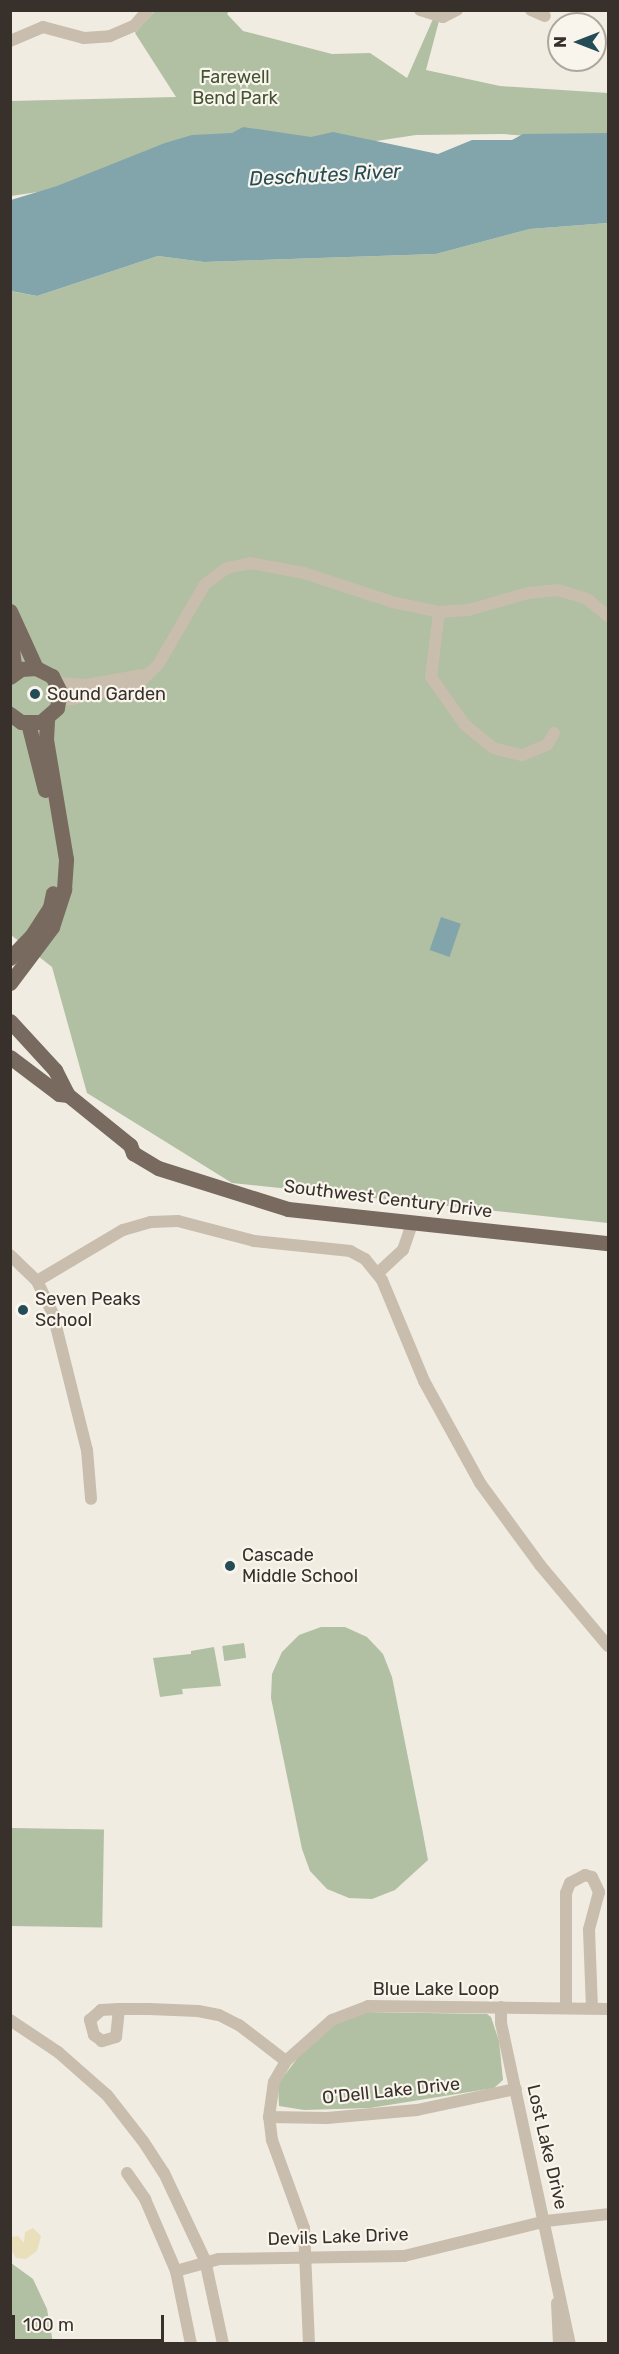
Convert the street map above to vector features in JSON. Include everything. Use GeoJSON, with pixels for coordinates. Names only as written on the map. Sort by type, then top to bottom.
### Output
{"type":"FeatureCollection","features":[{"type":"Feature","properties":{"kind":"main road"},"geometry":{"type":"LineString","coordinates":[[10,611],[36,668],[57,683],[59,702],[47,719],[46,740],[65,843],[64,889],[52,927],[10,982]]}},
{"type":"Feature","properties":{"kind":"main road"},"geometry":{"type":"LineString","coordinates":[[10,633],[13,675],[36,668]]}},
{"type":"Feature","properties":{"kind":"main road"},"geometry":{"type":"LineString","coordinates":[[10,714],[28,723],[47,719]]}},
{"type":"Feature","properties":{"kind":"main road"},"geometry":{"type":"LineString","coordinates":[[10,958],[32,935],[50,907],[58,851],[28,723]]}},
{"type":"Feature","properties":{"kind":"main road","name":"Southwest Century Drive"},"geometry":{"type":"LineString","coordinates":[[10,1021],[55,1070],[69,1095],[130,1145],[138,1144],[169,1168],[218,1189],[288,1209],[412,1224],[609,1243]]}},
{"type":"Feature","properties":{"kind":"main road","name":"Southwest Century Drive"},"geometry":{"type":"LineString","coordinates":[[10,1058],[59,1094],[69,1095]]}},
{"type":"Feature","properties":{"kind":"street"},"geometry":{"type":"LineString","coordinates":[[10,41],[44,27],[84,38],[110,36],[134,26],[148,10]]}},
{"type":"Feature","properties":{"kind":"street"},"geometry":{"type":"LineString","coordinates":[[420,10],[443,17],[457,10]]}},
{"type":"Feature","properties":{"kind":"street"},"geometry":{"type":"LineString","coordinates":[[531,10],[545,16]]}},
{"type":"Feature","properties":{"kind":"street"},"geometry":{"type":"LineString","coordinates":[[59,702],[138,684],[167,652],[205,585],[227,568],[250,563],[284,568],[392,602],[439,612],[468,610],[529,593],[558,590],[587,599],[609,616]]}},
{"type":"Feature","properties":{"kind":"street"},"geometry":{"type":"LineString","coordinates":[[439,612],[431,677],[465,725],[493,747],[522,755],[547,745],[554,733]]}},
{"type":"Feature","properties":{"kind":"street"},"geometry":{"type":"LineString","coordinates":[[57,683],[86,685],[149,673]]}},
{"type":"Feature","properties":{"kind":"street"},"geometry":{"type":"LineString","coordinates":[[37,1281],[123,1230],[178,1221],[254,1240],[350,1251],[365,1259],[378,1273],[424,1381],[480,1483],[540,1565],[609,1646]]}},
{"type":"Feature","properties":{"kind":"street"},"geometry":{"type":"LineString","coordinates":[[378,1273],[403,1250],[412,1224]]}},
{"type":"Feature","properties":{"kind":"street"},"geometry":{"type":"LineString","coordinates":[[10,1255],[37,1281],[58,1332],[87,1450],[91,1499]]}},
{"type":"Feature","properties":{"kind":"street"},"geometry":{"type":"LineString","coordinates":[[566,2006],[566,1893],[570,1882],[585,1875],[592,1877],[599,1892],[590,1929],[592,2007]]}},
{"type":"Feature","properties":{"kind":"street","name":"Blue Lake Loop"},"geometry":{"type":"LineString","coordinates":[[309,2343],[306,2258],[300,2209],[273,2140],[269,2117],[274,2082],[286,2061],[332,2020],[350,2011],[368,2006],[566,2006],[609,2009]]}},
{"type":"Feature","properties":{"kind":"street","name":"Lost Lake Drive"},"geometry":{"type":"LineString","coordinates":[[501,2007],[501,2024],[546,2221],[558,2296],[570,2343]]}},
{"type":"Feature","properties":{"kind":"street"},"geometry":{"type":"LineString","coordinates":[[119,2009],[219,2015],[260,2039],[286,2061]]}},
{"type":"Feature","properties":{"kind":"street"},"geometry":{"type":"LineString","coordinates":[[10,2020],[58,2052],[107,2095],[164,2173],[205,2260],[223,2343]]}},
{"type":"Feature","properties":{"kind":"street","name":"O'Dell Lake Drive"},"geometry":{"type":"LineString","coordinates":[[269,2117],[327,2118],[417,2110],[516,2089]]}},
{"type":"Feature","properties":{"kind":"street"},"geometry":{"type":"LineString","coordinates":[[127,2173],[145,2199],[176,2271],[191,2343]]}},
{"type":"Feature","properties":{"kind":"street","name":"Devils Lake Drive"},"geometry":{"type":"LineString","coordinates":[[176,2271],[205,2260],[404,2256],[546,2221],[609,2214]]}},
{"type":"Feature","properties":{"kind":"street","name":"Lost Lake Drive"},"geometry":{"type":"LineString","coordinates":[[558,2296],[559,2343]]}},
{"type":"Feature","properties":{"kind":"green space","name":"Farewell Bend Park"},"geometry":{"type":"Polygon","coordinates":[[[155,11],[229,11],[227,14],[243,31],[332,54],[370,53],[407,78],[433,19],[439,21],[426,70],[500,86],[608,93],[608,142],[503,134],[416,135],[11,196],[10,101],[176,97],[135,33],[155,11]]]}},
{"type":"Feature","properties":{"kind":"green space"},"geometry":{"type":"Polygon","coordinates":[[[608,223],[608,1223],[232,1183],[87,1093],[52,967],[11,935],[10,291],[37,296],[158,256],[204,262],[436,254],[530,229],[608,223]]]}},
{"type":"Feature","properties":{"kind":"green space"},"geometry":{"type":"Polygon","coordinates":[[[321,1627],[345,1627],[367,1637],[383,1654],[392,1677],[428,1860],[395,1890],[372,1899],[349,1898],[327,1889],[310,1871],[302,1849],[271,1698],[272,1674],[282,1652],[299,1635],[321,1627]]]}},
{"type":"Feature","properties":{"kind":"green space"},"geometry":{"type":"Polygon","coordinates":[[[244,1643],[246,1658],[224,1661],[222,1646],[244,1643]]]}},
{"type":"Feature","properties":{"kind":"green space"},"geometry":{"type":"Polygon","coordinates":[[[214,1647],[221,1686],[182,1689],[183,1694],[160,1697],[153,1658],[191,1654],[191,1651],[214,1647]]]}},
{"type":"Feature","properties":{"kind":"green space"},"geometry":{"type":"Polygon","coordinates":[[[11,1828],[104,1830],[102,1928],[10,1926],[11,1828]]]}},
{"type":"Feature","properties":{"kind":"green space"},"geometry":{"type":"Polygon","coordinates":[[[362,2012],[487,2014],[491,2017],[499,2041],[503,2080],[494,2088],[370,2108],[304,2110],[279,2106],[278,2084],[302,2052],[334,2023],[362,2012]]]}},
{"type":"Feature","properties":{"kind":"green space"},"geometry":{"type":"Polygon","coordinates":[[[11,2263],[33,2279],[47,2309],[53,2343],[15,2343],[11,2332],[11,2263]]]}},
{"type":"Feature","properties":{"kind":"sand"},"geometry":{"type":"Polygon","coordinates":[[[33,2228],[41,2236],[37,2251],[26,2259],[16,2258],[11,2250],[11,2237],[18,2236],[24,2243],[25,2232],[33,2228]]]}},
{"type":"Feature","properties":{"kind":"water","name":"Deschutes River"},"geometry":{"type":"Polygon","coordinates":[[[243,127],[311,137],[333,132],[438,154],[472,140],[512,140],[523,134],[608,133],[608,223],[530,229],[436,254],[204,262],[158,256],[37,296],[11,291],[11,200],[57,186],[165,143],[192,135],[232,133],[243,127]]]}},
{"type":"Feature","properties":{"kind":"water"},"geometry":{"type":"Polygon","coordinates":[[[441,917],[461,924],[449,957],[430,950],[441,917]]]}},
{"type":"Feature","properties":{"kind":"place","name":"Sound Garden"},"geometry":{"type":"Point","coordinates":[35,694]}},
{"type":"Feature","properties":{"kind":"place","name":"Seven Peaks School"},"geometry":{"type":"Point","coordinates":[23,1310]}},
{"type":"Feature","properties":{"kind":"place","name":"Cascade Middle School"},"geometry":{"type":"Point","coordinates":[230,1566]}}]}
